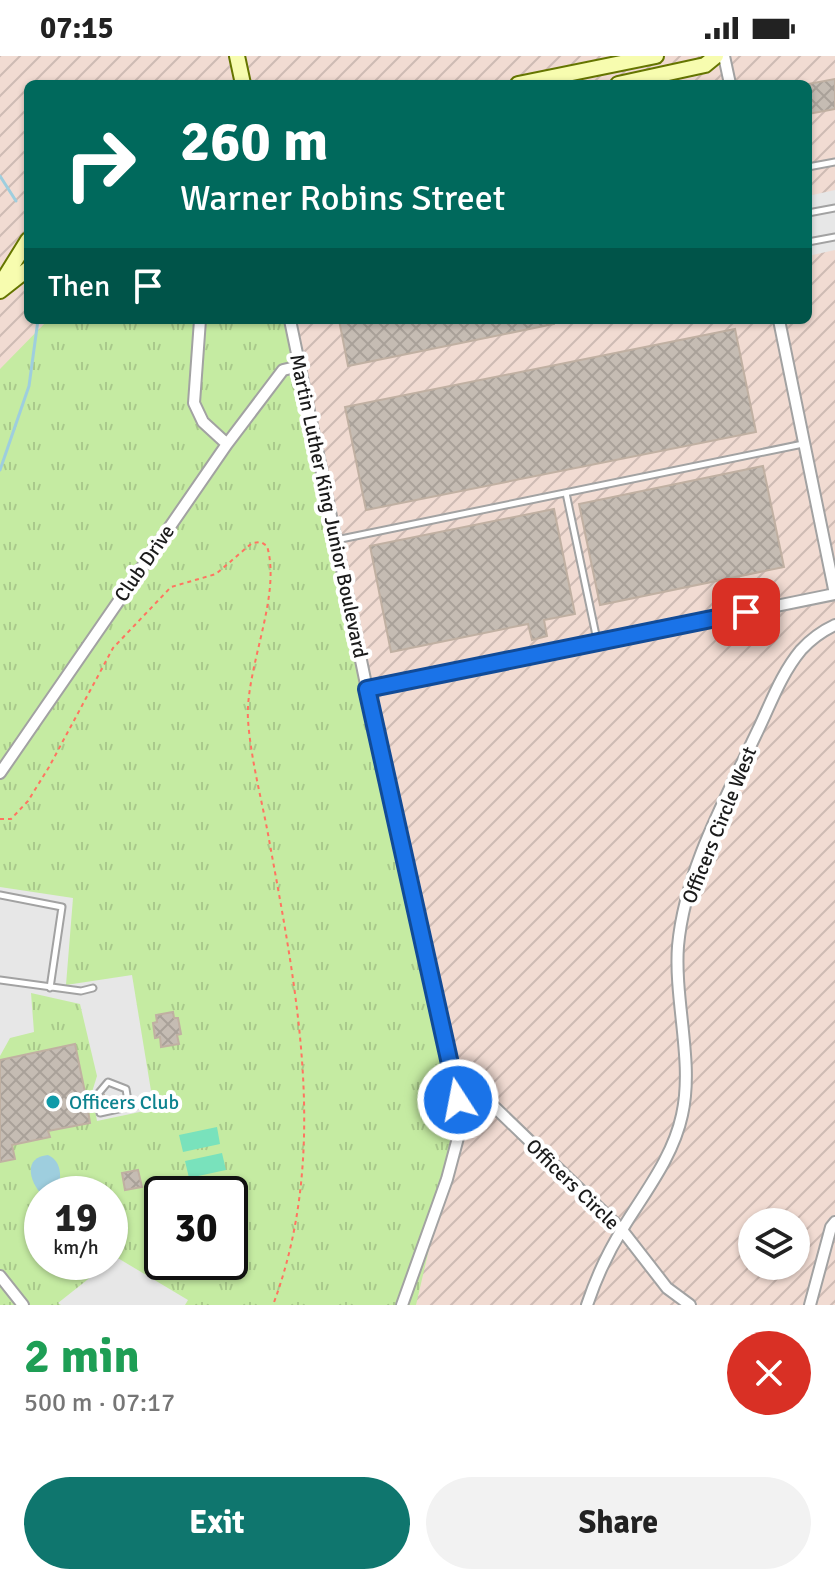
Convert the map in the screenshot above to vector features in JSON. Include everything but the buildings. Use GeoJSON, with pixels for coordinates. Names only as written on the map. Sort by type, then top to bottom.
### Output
{"type":"FeatureCollection","features":[{"type":"Feature","properties":{"kind":"street"},"geometry":{"type":"LineString","coordinates":[[538,80],[656,56]]}},
{"type":"Feature","properties":{"kind":"street"},"geometry":{"type":"LineString","coordinates":[[636,80],[705,65],[716,56]]}},
{"type":"Feature","properties":{"kind":"street"},"geometry":{"type":"LineString","coordinates":[[724,56],[729,80]]}},
{"type":"Feature","properties":{"kind":"street"},"geometry":{"type":"LineString","coordinates":[[0,285],[24,244]]}},
{"type":"Feature","properties":{"kind":"street"},"geometry":{"type":"LineString","coordinates":[[0,291],[24,272]]}},
{"type":"Feature","properties":{"kind":"street"},"geometry":{"type":"LineString","coordinates":[[200,324],[194,403],[203,422],[227,444]]}},
{"type":"Feature","properties":{"kind":"street","name":"Martin Luther King Junior Boulevard"},"geometry":{"type":"LineString","coordinates":[[291,324],[367,689],[458,1100],[459,1134],[447,1179],[402,1305]]}},
{"type":"Feature","properties":{"kind":"street"},"geometry":{"type":"LineString","coordinates":[[367,689],[835,594],[780,324]]}},
{"type":"Feature","properties":{"kind":"street","name":"Club Drive"},"geometry":{"type":"LineString","coordinates":[[0,773],[227,444],[283,370],[300,366]]}},
{"type":"Feature","properties":{"kind":"street","name":"Officers Circle West"},"geometry":{"type":"LineString","coordinates":[[587,1305],[605,1260],[674,1141],[682,1114],[685,1085],[677,984],[686,897],[724,803],[775,692],[802,649],[821,632],[835,625]]}},
{"type":"Feature","properties":{"kind":"street","name":"Officers Circle"},"geometry":{"type":"LineString","coordinates":[[452,1067],[622,1230],[667,1288],[690,1305]]}},
{"type":"Feature","properties":{"kind":"street"},"geometry":{"type":"LineString","coordinates":[[810,1305],[835,1222]]}},
{"type":"Feature","properties":{"kind":"street"},"geometry":{"type":"LineString","coordinates":[[0,1276],[23,1305]]}},
{"type":"Feature","properties":{"kind":"lane"},"geometry":{"type":"LineString","coordinates":[[812,166],[835,162]]}},
{"type":"Feature","properties":{"kind":"lane"},"geometry":{"type":"LineString","coordinates":[[812,212],[835,208]]}},
{"type":"Feature","properties":{"kind":"lane"},"geometry":{"type":"LineString","coordinates":[[812,241],[835,237]]}},
{"type":"Feature","properties":{"kind":"lane"},"geometry":{"type":"LineString","coordinates":[[336,540],[804,444]]}},
{"type":"Feature","properties":{"kind":"lane"},"geometry":{"type":"LineString","coordinates":[[566,493],[598,642]]}},
{"type":"Feature","properties":{"kind":"lane"},"geometry":{"type":"LineString","coordinates":[[0,895],[62,907],[50,988]]}},
{"type":"Feature","properties":{"kind":"lane"},"geometry":{"type":"LineString","coordinates":[[0,980],[81,991],[93,988]]}},
{"type":"Feature","properties":{"kind":"lane"},"geometry":{"type":"LineString","coordinates":[[97,1095],[108,1082],[126,1089],[129,1107]]}},
{"type":"Feature","properties":{"kind":"lane"},"geometry":{"type":"LineString","coordinates":[[99,1108],[100,1113],[141,1104]]}},
{"type":"Feature","properties":{"kind":"path"},"geometry":{"type":"LineString","coordinates":[[0,819],[11,819],[28,801],[113,648],[167,591],[179,583],[205,578],[223,570],[252,543],[265,544],[269,550],[269,586],[248,720],[289,948],[305,1101],[296,1233],[273,1305]]}},
{"type":"Feature","properties":{"kind":"shaded area"},"geometry":{"type":"Polygon","coordinates":[[[0,56],[835,56],[835,1305],[0,1305],[0,56]]]}},
{"type":"Feature","properties":{"kind":"shaded area"},"geometry":{"type":"Polygon","coordinates":[[[835,190],[835,250],[812,255],[812,195],[835,190]]]}},
{"type":"Feature","properties":{"kind":"shaded area"},"geometry":{"type":"Polygon","coordinates":[[[0,887],[73,898],[66,985],[132,975],[154,1109],[97,1121],[92,1092],[97,1076],[80,1004],[31,993],[34,1032],[10,1038],[0,1056],[0,887]]]}},
{"type":"Feature","properties":{"kind":"shaded area"},"geometry":{"type":"Polygon","coordinates":[[[128,1264],[144,1274],[144,1280],[155,1280],[188,1300],[185,1305],[58,1303],[87,1280],[128,1280],[128,1264]]]}},
{"type":"Feature","properties":{"kind":"green space"},"geometry":{"type":"Polygon","coordinates":[[[44,324],[291,324],[458,1124],[416,1305],[0,1305],[0,369],[44,324]]]}},
{"type":"Feature","properties":{"kind":"green space"},"geometry":{"type":"Polygon","coordinates":[[[217,1127],[220,1144],[183,1152],[179,1135],[217,1127]]]}},
{"type":"Feature","properties":{"kind":"green space"},"geometry":{"type":"Polygon","coordinates":[[[222,1153],[226,1170],[189,1176],[185,1161],[222,1153]]]}},
{"type":"Feature","properties":{"kind":"water"},"geometry":{"type":"Polygon","coordinates":[[[48,1155],[53,1158],[59,1167],[60,1176],[32,1176],[32,1165],[40,1157],[48,1155]]]}},
{"type":"Feature","properties":{"kind":"waterway"},"geometry":{"type":"LineString","coordinates":[[0,176],[16,201]]}},
{"type":"Feature","properties":{"kind":"waterway"},"geometry":{"type":"LineString","coordinates":[[0,470],[29,386],[37,324]]}},
{"type":"Feature","properties":{"kind":"place","name":"Officers Club"},"geometry":{"type":"Point","coordinates":[53,1102]}},
{"type":"Feature","properties":{"kind":"route"},"geometry":{"type":"LineString","coordinates":[[458,1100],[367,689],[746,612]]}}]}
